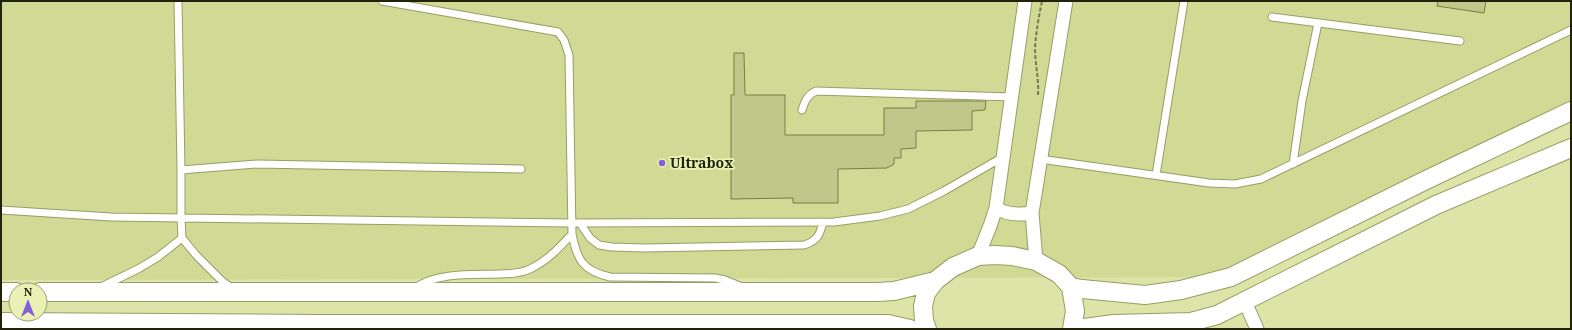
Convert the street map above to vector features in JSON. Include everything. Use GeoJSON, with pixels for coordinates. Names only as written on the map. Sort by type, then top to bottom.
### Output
{"type":"FeatureCollection","features":[{"type":"Feature","properties":{"kind":"main road"},"geometry":{"type":"LineString","coordinates":[[1071,287],[1145,295],[1181,290],[1231,276],[1424,181],[1571,111]]}},
{"type":"Feature","properties":{"kind":"main road"},"geometry":{"type":"LineString","coordinates":[[1077,329],[1114,324],[1191,322],[1216,315],[1245,302],[1436,205],[1571,148]]}},
{"type":"Feature","properties":{"kind":"main road"},"geometry":{"type":"LineString","coordinates":[[1424,181],[1433,183],[1439,188],[1440,195],[1436,205]]}},
{"type":"Feature","properties":{"kind":"main road"},"geometry":{"type":"LineString","coordinates":[[927,329],[924,321],[923,306],[926,293],[935,280],[953,267],[978,256],[995,255],[1012,256],[1036,261],[1059,274],[1071,287],[1075,311],[1072,329]]}},
{"type":"Feature","properties":{"kind":"main road"},"geometry":{"type":"LineString","coordinates":[[48,292],[750,293],[894,291],[935,280]]}},
{"type":"Feature","properties":{"kind":"main road"},"geometry":{"type":"LineString","coordinates":[[1,322],[318,327],[625,327],[888,324],[910,329]]}},
{"type":"Feature","properties":{"kind":"street"},"geometry":{"type":"LineString","coordinates":[[978,256],[996,208],[1025,1]]}},
{"type":"Feature","properties":{"kind":"street"},"geometry":{"type":"LineString","coordinates":[[1036,261],[1032,213],[1066,1]]}},
{"type":"Feature","properties":{"kind":"street"},"geometry":{"type":"LineString","coordinates":[[996,208],[1003,212],[1013,214],[1032,213]]}},
{"type":"Feature","properties":{"kind":"street"},"geometry":{"type":"LineString","coordinates":[[1245,302],[1257,329]]}},
{"type":"Feature","properties":{"kind":"lane"},"geometry":{"type":"LineString","coordinates":[[178,1],[182,238],[209,269],[222,281],[238,292]]}},
{"type":"Feature","properties":{"kind":"lane"},"geometry":{"type":"LineString","coordinates":[[382,1],[558,32],[564,40],[569,55],[572,234],[575,248],[580,259],[587,268],[597,274],[610,276],[715,278],[733,283],[750,293]]}},
{"type":"Feature","properties":{"kind":"lane"},"geometry":{"type":"LineString","coordinates":[[1156,175],[1184,1]]}},
{"type":"Feature","properties":{"kind":"lane"},"geometry":{"type":"LineString","coordinates":[[1272,17],[1460,41]]}},
{"type":"Feature","properties":{"kind":"lane"},"geometry":{"type":"LineString","coordinates":[[1293,164],[1302,102],[1318,23]]}},
{"type":"Feature","properties":{"kind":"lane"},"geometry":{"type":"LineString","coordinates":[[1040,159],[1209,183],[1235,184],[1260,179],[1571,30]]}},
{"type":"Feature","properties":{"kind":"lane"},"geometry":{"type":"LineString","coordinates":[[802,110],[805,100],[810,94],[816,91],[1012,97]]}},
{"type":"Feature","properties":{"kind":"lane"},"geometry":{"type":"LineString","coordinates":[[1,210],[111,217],[572,223],[834,222],[880,216],[908,209],[944,192],[1004,157]]}},
{"type":"Feature","properties":{"kind":"lane"},"geometry":{"type":"LineString","coordinates":[[181,170],[257,164],[521,169]]}},
{"type":"Feature","properties":{"kind":"lane"},"geometry":{"type":"LineString","coordinates":[[580,223],[590,238],[599,245],[644,248],[804,245],[818,238],[823,222]]}},
{"type":"Feature","properties":{"kind":"lane"},"geometry":{"type":"LineString","coordinates":[[409,293],[430,280],[443,276],[512,273],[529,270],[554,253],[572,234]]}},
{"type":"Feature","properties":{"kind":"lane"},"geometry":{"type":"LineString","coordinates":[[90,292],[138,269],[158,257],[182,238]]}},
{"type":"Feature","properties":{"kind":"path"},"geometry":{"type":"LineString","coordinates":[[1038,98],[1039,78],[1035,48],[1042,1]]}},
{"type":"Feature","properties":{"kind":"shaded area"},"geometry":{"type":"Polygon","coordinates":[[[1,1],[1571,1],[1571,123],[1231,277],[1,280],[1,1]]]}},
{"type":"Feature","properties":{"kind":"building"},"geometry":{"type":"Polygon","coordinates":[[[1438,1],[1486,1],[1484,13],[1437,6],[1438,1]]]}},
{"type":"Feature","properties":{"kind":"building"},"geometry":{"type":"Polygon","coordinates":[[[734,53],[744,53],[745,95],[785,95],[785,135],[884,135],[884,108],[916,108],[916,101],[986,101],[985,110],[972,111],[972,130],[916,131],[916,148],[901,149],[901,158],[894,158],[894,164],[887,168],[838,169],[838,203],[793,203],[793,198],[731,199],[731,95],[734,95],[734,53]]]}},
{"type":"Feature","properties":{"kind":"place","name":"Ultrabox"},"geometry":{"type":"Point","coordinates":[662,163]}}]}
